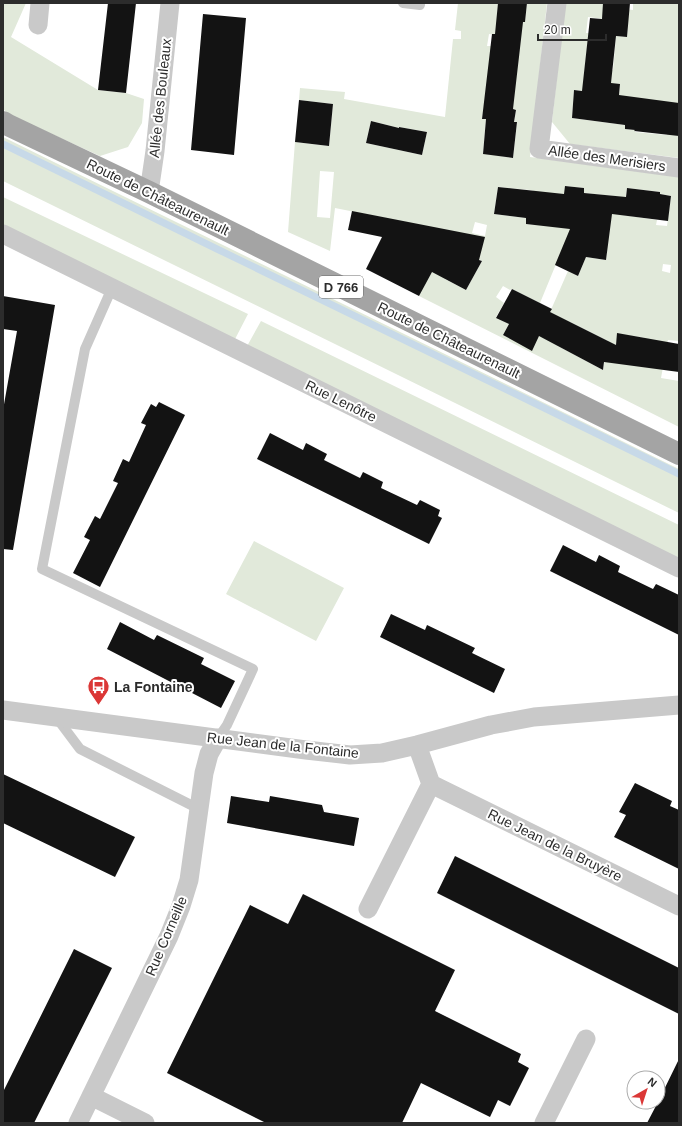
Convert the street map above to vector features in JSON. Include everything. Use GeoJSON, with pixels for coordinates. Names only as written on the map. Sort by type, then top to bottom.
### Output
{"type":"FeatureCollection","features":[{"type":"Feature","properties":{"kind":"main road","name":"Route de Châteaurenault"},"geometry":{"type":"LineString","coordinates":[[3,122],[149,192],[679,454]]}},
{"type":"Feature","properties":{"kind":"street"},"geometry":{"type":"LineString","coordinates":[[38,25],[40,3]]}},
{"type":"Feature","properties":{"kind":"street","name":"Allée des Bouleaux"},"geometry":{"type":"LineString","coordinates":[[149,192],[155,151],[170,3]]}},
{"type":"Feature","properties":{"kind":"street","name":"Allée des Merisiers"},"geometry":{"type":"LineString","coordinates":[[557,3],[539,149],[679,168]]}},
{"type":"Feature","properties":{"kind":"street","name":"Rue Lenôtre"},"geometry":{"type":"LineString","coordinates":[[3,234],[679,568]]}},
{"type":"Feature","properties":{"kind":"street","name":"Rue Jean de la Fontaine"},"geometry":{"type":"LineString","coordinates":[[3,710],[306,750],[350,754],[382,753],[491,725],[534,717],[679,705]]}},
{"type":"Feature","properties":{"kind":"street","name":"Rue Corneille"},"geometry":{"type":"LineString","coordinates":[[78,1123],[169,936],[181,906],[189,880],[204,773],[209,754],[218,738]]}},
{"type":"Feature","properties":{"kind":"street"},"geometry":{"type":"LineString","coordinates":[[368,909],[431,784],[416,745]]}},
{"type":"Feature","properties":{"kind":"street","name":"Rue Jean de la Bruyère"},"geometry":{"type":"LineString","coordinates":[[431,784],[679,906]]}},
{"type":"Feature","properties":{"kind":"street"},"geometry":{"type":"LineString","coordinates":[[544,1123],[586,1039]]}},
{"type":"Feature","properties":{"kind":"street"},"geometry":{"type":"LineString","coordinates":[[91,1096],[145,1123]]}},
{"type":"Feature","properties":{"kind":"lane"},"geometry":{"type":"LineString","coordinates":[[403,3],[420,5],[420,3]]}},
{"type":"Feature","properties":{"kind":"lane"},"geometry":{"type":"LineString","coordinates":[[112,288],[85,349],[42,569],[253,669],[227,725],[218,738]]}},
{"type":"Feature","properties":{"kind":"lane"},"geometry":{"type":"LineString","coordinates":[[56,717],[80,749],[199,809]]}},
{"type":"Feature","properties":{"kind":"green space"},"geometry":{"type":"Polygon","coordinates":[[[3,3],[26,3],[11,37],[98,90],[126,93],[144,99],[142,123],[128,147],[100,156],[10,115],[3,109],[3,3]]]}},
{"type":"Feature","properties":{"kind":"green space"},"geometry":{"type":"Polygon","coordinates":[[[458,3],[498,3],[497,20],[525,22],[527,3],[547,3],[530,157],[679,177],[679,341],[668,340],[661,378],[679,381],[679,427],[419,296],[445,230],[335,208],[330,251],[288,232],[295,142],[329,146],[333,104],[299,100],[300,88],[345,92],[344,99],[445,117],[453,39],[461,39],[461,31],[455,30],[458,3]],[[489,34],[487,46],[517,38],[489,34]],[[484,106],[482,119],[486,119],[483,153],[513,158],[517,123],[514,122],[516,110],[484,106]],[[371,121],[366,143],[422,155],[427,132],[399,128],[371,121]],[[320,171],[317,217],[330,218],[334,172],[320,171]],[[565,186],[610,224],[614,196],[584,193],[584,188],[565,186]],[[498,187],[494,214],[526,218],[526,224],[537,225],[541,193],[530,190],[498,187]],[[627,188],[623,215],[657,220],[656,225],[667,226],[671,196],[660,194],[660,192],[627,188]],[[475,222],[472,233],[485,236],[487,225],[475,222]],[[561,252],[540,303],[512,289],[510,290],[503,286],[496,297],[504,303],[496,317],[509,324],[503,335],[532,350],[568,271],[578,276],[586,257],[606,260],[607,253],[561,252]],[[472,256],[445,279],[466,290],[482,261],[472,256]],[[663,264],[662,271],[670,273],[671,265],[663,264]],[[570,322],[558,346],[603,370],[608,341],[570,322]],[[618,334],[613,363],[645,338],[618,334]]]}},
{"type":"Feature","properties":{"kind":"green space"},"geometry":{"type":"Polygon","coordinates":[[[565,3],[603,3],[603,6],[633,10],[633,3],[679,3],[679,158],[570,144],[552,122],[565,3]],[[588,17],[586,33],[589,33],[585,67],[613,70],[616,36],[627,37],[628,22],[588,17]],[[620,84],[610,94],[574,90],[572,118],[625,125],[625,129],[635,130],[635,132],[667,135],[670,110],[618,104],[620,84]]]}},
{"type":"Feature","properties":{"kind":"green space"},"geometry":{"type":"Polygon","coordinates":[[[3,137],[679,469],[679,513],[3,181],[3,137]]]}},
{"type":"Feature","properties":{"kind":"green space"},"geometry":{"type":"Polygon","coordinates":[[[3,197],[248,314],[233,343],[3,227],[3,197]]]}},
{"type":"Feature","properties":{"kind":"green space"},"geometry":{"type":"Polygon","coordinates":[[[261,321],[679,525],[679,563],[246,348],[261,321]]]}},
{"type":"Feature","properties":{"kind":"green space"},"geometry":{"type":"Polygon","coordinates":[[[254,541],[344,588],[316,641],[226,594],[254,541]]]}},
{"type":"Feature","properties":{"kind":"building"},"geometry":{"type":"Polygon","coordinates":[[[108,3],[136,3],[126,93],[98,90],[108,3]]]}},
{"type":"Feature","properties":{"kind":"building"},"geometry":{"type":"Polygon","coordinates":[[[498,3],[527,3],[525,22],[523,22],[513,109],[516,110],[514,122],[517,122],[513,158],[483,154],[486,119],[482,119],[492,34],[495,34],[498,3]]]}},
{"type":"Feature","properties":{"kind":"building"},"geometry":{"type":"Polygon","coordinates":[[[603,3],[630,3],[627,37],[616,36],[611,83],[620,84],[619,95],[679,103],[679,136],[634,131],[635,130],[625,129],[625,125],[572,118],[574,90],[582,91],[590,18],[602,19],[603,3]]]}},
{"type":"Feature","properties":{"kind":"building"},"geometry":{"type":"Polygon","coordinates":[[[203,14],[246,18],[234,155],[191,150],[203,14]]]}},
{"type":"Feature","properties":{"kind":"building"},"geometry":{"type":"Polygon","coordinates":[[[299,100],[333,104],[329,146],[295,142],[299,100]]]}},
{"type":"Feature","properties":{"kind":"building"},"geometry":{"type":"Polygon","coordinates":[[[371,121],[399,128],[427,132],[422,155],[366,143],[371,121]]]}},
{"type":"Feature","properties":{"kind":"building"},"geometry":{"type":"Polygon","coordinates":[[[565,186],[584,188],[584,193],[626,197],[627,188],[660,192],[660,194],[671,196],[668,221],[612,214],[606,260],[586,257],[578,276],[555,265],[570,229],[526,224],[526,218],[494,214],[498,187],[564,194],[565,186]]]}},
{"type":"Feature","properties":{"kind":"building"},"geometry":{"type":"Polygon","coordinates":[[[352,211],[485,237],[479,260],[482,261],[466,290],[432,272],[419,296],[366,269],[382,237],[348,230],[352,211]]]}},
{"type":"Feature","properties":{"kind":"building"},"geometry":{"type":"Polygon","coordinates":[[[512,289],[552,309],[550,312],[616,345],[617,333],[679,344],[679,372],[604,362],[603,370],[539,336],[532,351],[503,335],[509,324],[496,318],[512,289]]]}},
{"type":"Feature","properties":{"kind":"building"},"geometry":{"type":"Polygon","coordinates":[[[3,296],[55,305],[13,550],[3,549],[3,410],[17,331],[3,329],[3,296]]]}},
{"type":"Feature","properties":{"kind":"building"},"geometry":{"type":"Polygon","coordinates":[[[159,402],[185,415],[100,587],[73,573],[90,540],[84,537],[95,516],[100,519],[118,483],[113,481],[123,459],[129,462],[146,425],[141,423],[151,404],[156,407],[159,402]]]}},
{"type":"Feature","properties":{"kind":"building"},"geometry":{"type":"Polygon","coordinates":[[[270,433],[303,450],[306,443],[327,454],[324,460],[360,478],[363,472],[383,482],[381,488],[417,505],[420,500],[440,510],[438,516],[442,518],[429,544],[257,459],[270,433]]]}},
{"type":"Feature","properties":{"kind":"building"},"geometry":{"type":"Polygon","coordinates":[[[563,545],[596,562],[599,555],[620,566],[618,572],[653,589],[656,584],[679,595],[679,635],[550,571],[563,545]]]}},
{"type":"Feature","properties":{"kind":"building"},"geometry":{"type":"Polygon","coordinates":[[[391,614],[425,630],[427,625],[475,648],[472,653],[505,669],[494,693],[380,637],[391,614]]]}},
{"type":"Feature","properties":{"kind":"building"},"geometry":{"type":"Polygon","coordinates":[[[120,622],[154,640],[157,635],[204,658],[201,664],[235,681],[221,708],[107,649],[120,622]]]}},
{"type":"Feature","properties":{"kind":"building"},"geometry":{"type":"Polygon","coordinates":[[[3,774],[135,837],[115,877],[3,823],[3,774]]]}},
{"type":"Feature","properties":{"kind":"building"},"geometry":{"type":"Polygon","coordinates":[[[635,783],[672,801],[670,806],[679,810],[679,869],[614,837],[626,815],[619,812],[635,783]]]}},
{"type":"Feature","properties":{"kind":"building"},"geometry":{"type":"Polygon","coordinates":[[[231,796],[269,802],[270,796],[322,805],[324,812],[359,818],[354,846],[227,823],[231,796]]]}},
{"type":"Feature","properties":{"kind":"building"},"geometry":{"type":"Polygon","coordinates":[[[455,856],[679,968],[679,1014],[437,893],[455,856]]]}},
{"type":"Feature","properties":{"kind":"building"},"geometry":{"type":"Polygon","coordinates":[[[303,894],[455,970],[435,1011],[521,1054],[518,1062],[529,1068],[510,1106],[498,1100],[490,1117],[421,1083],[402,1123],[266,1123],[167,1073],[250,905],[288,924],[303,894]]]}},
{"type":"Feature","properties":{"kind":"building"},"geometry":{"type":"Polygon","coordinates":[[[74,949],[112,968],[34,1123],[3,1123],[3,1092],[74,949]]]}},
{"type":"Feature","properties":{"kind":"building"},"geometry":{"type":"Polygon","coordinates":[[[679,1059],[679,1123],[647,1123],[654,1110],[666,1110],[666,1086],[679,1059]]]}},
{"type":"Feature","properties":{"kind":"waterway"},"geometry":{"type":"LineString","coordinates":[[3,144],[679,474]]}},
{"type":"Feature","properties":{"kind":"place","name":"La Fontaine"},"geometry":{"type":"Point","coordinates":[98,706]}}]}
